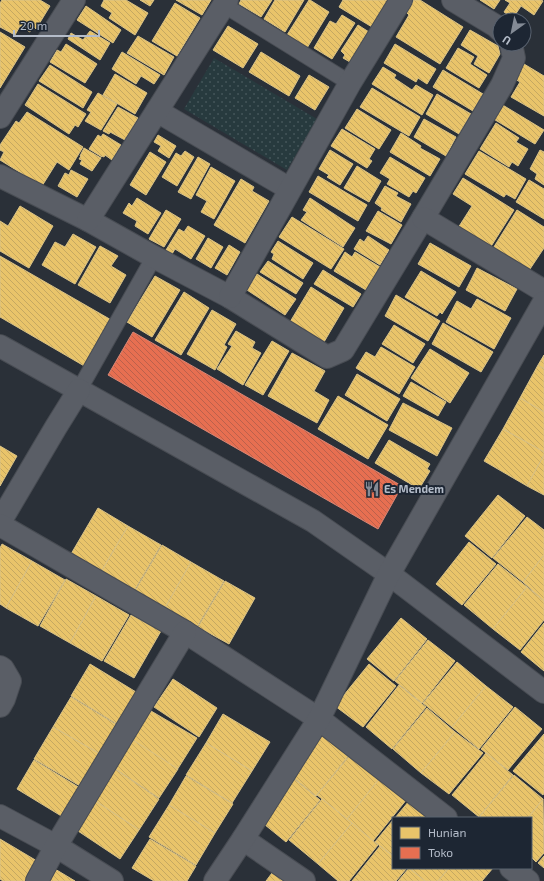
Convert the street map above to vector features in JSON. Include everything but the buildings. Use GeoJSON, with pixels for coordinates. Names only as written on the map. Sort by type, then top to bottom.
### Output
{"type":"FeatureCollection","features":[{"type":"Feature","properties":{"kind":"street"},"geometry":{"type":"LineString","coordinates":[[230,297],[350,83],[401,0]]}},
{"type":"Feature","properties":{"kind":"street"},"geometry":{"type":"LineString","coordinates":[[453,0],[492,24]]}},
{"type":"Feature","properties":{"kind":"street"},"geometry":{"type":"LineString","coordinates":[[0,117],[70,2]]}},
{"type":"Feature","properties":{"kind":"street"},"geometry":{"type":"LineString","coordinates":[[88,220],[225,3]]}},
{"type":"Feature","properties":{"kind":"street"},"geometry":{"type":"LineString","coordinates":[[0,176],[88,220],[230,297],[327,356],[343,350],[424,218],[502,85],[514,58],[513,52]]}},
{"type":"Feature","properties":{"kind":"street"},"geometry":{"type":"LineString","coordinates":[[157,111],[290,189]]}},
{"type":"Feature","properties":{"kind":"street"},"geometry":{"type":"LineString","coordinates":[[424,218],[544,291]]}},
{"type":"Feature","properties":{"kind":"street"},"geometry":{"type":"LineString","coordinates":[[215,881],[319,720],[389,574],[544,302]]}},
{"type":"Feature","properties":{"kind":"street"},"geometry":{"type":"LineString","coordinates":[[0,346],[313,521],[389,574],[544,692]]}},
{"type":"Feature","properties":{"kind":"street"},"geometry":{"type":"LineString","coordinates":[[79,390],[56,426],[0,524],[185,632],[319,720],[445,817]]}},
{"type":"Feature","properties":{"kind":"street"},"geometry":{"type":"LineString","coordinates":[[37,881],[56,846],[185,632]]}},
{"type":"Feature","properties":{"kind":"street"},"geometry":{"type":"LineString","coordinates":[[0,667],[3,668],[10,681],[0,706]]}},
{"type":"Feature","properties":{"kind":"street"},"geometry":{"type":"LineString","coordinates":[[0,816],[56,846],[112,881]]}},
{"type":"Feature","properties":{"kind":"street"},"geometry":{"type":"LineString","coordinates":[[243,839],[304,881]]}},
{"type":"Feature","properties":{"kind":"street"},"geometry":{"type":"LineString","coordinates":[[500,881],[506,869]]}},
{"type":"Feature","properties":{"kind":"street"},"geometry":{"type":"LineString","coordinates":[[512,869],[528,881]]}},
{"type":"Feature","properties":{"kind":"lane"},"geometry":{"type":"LineString","coordinates":[[225,3],[350,83]]}},
{"type":"Feature","properties":{"kind":"lane"},"geometry":{"type":"LineString","coordinates":[[79,390],[154,257]]}},
{"type":"Feature","properties":{"kind":"green space"},"geometry":{"type":"Polygon","coordinates":[[[214,58],[317,119],[287,170],[184,109],[214,58]]]}},
{"type":"Feature","properties":{"kind":"place","name":"Es Mendem"},"geometry":{"type":"Point","coordinates":[372,489]}}]}
